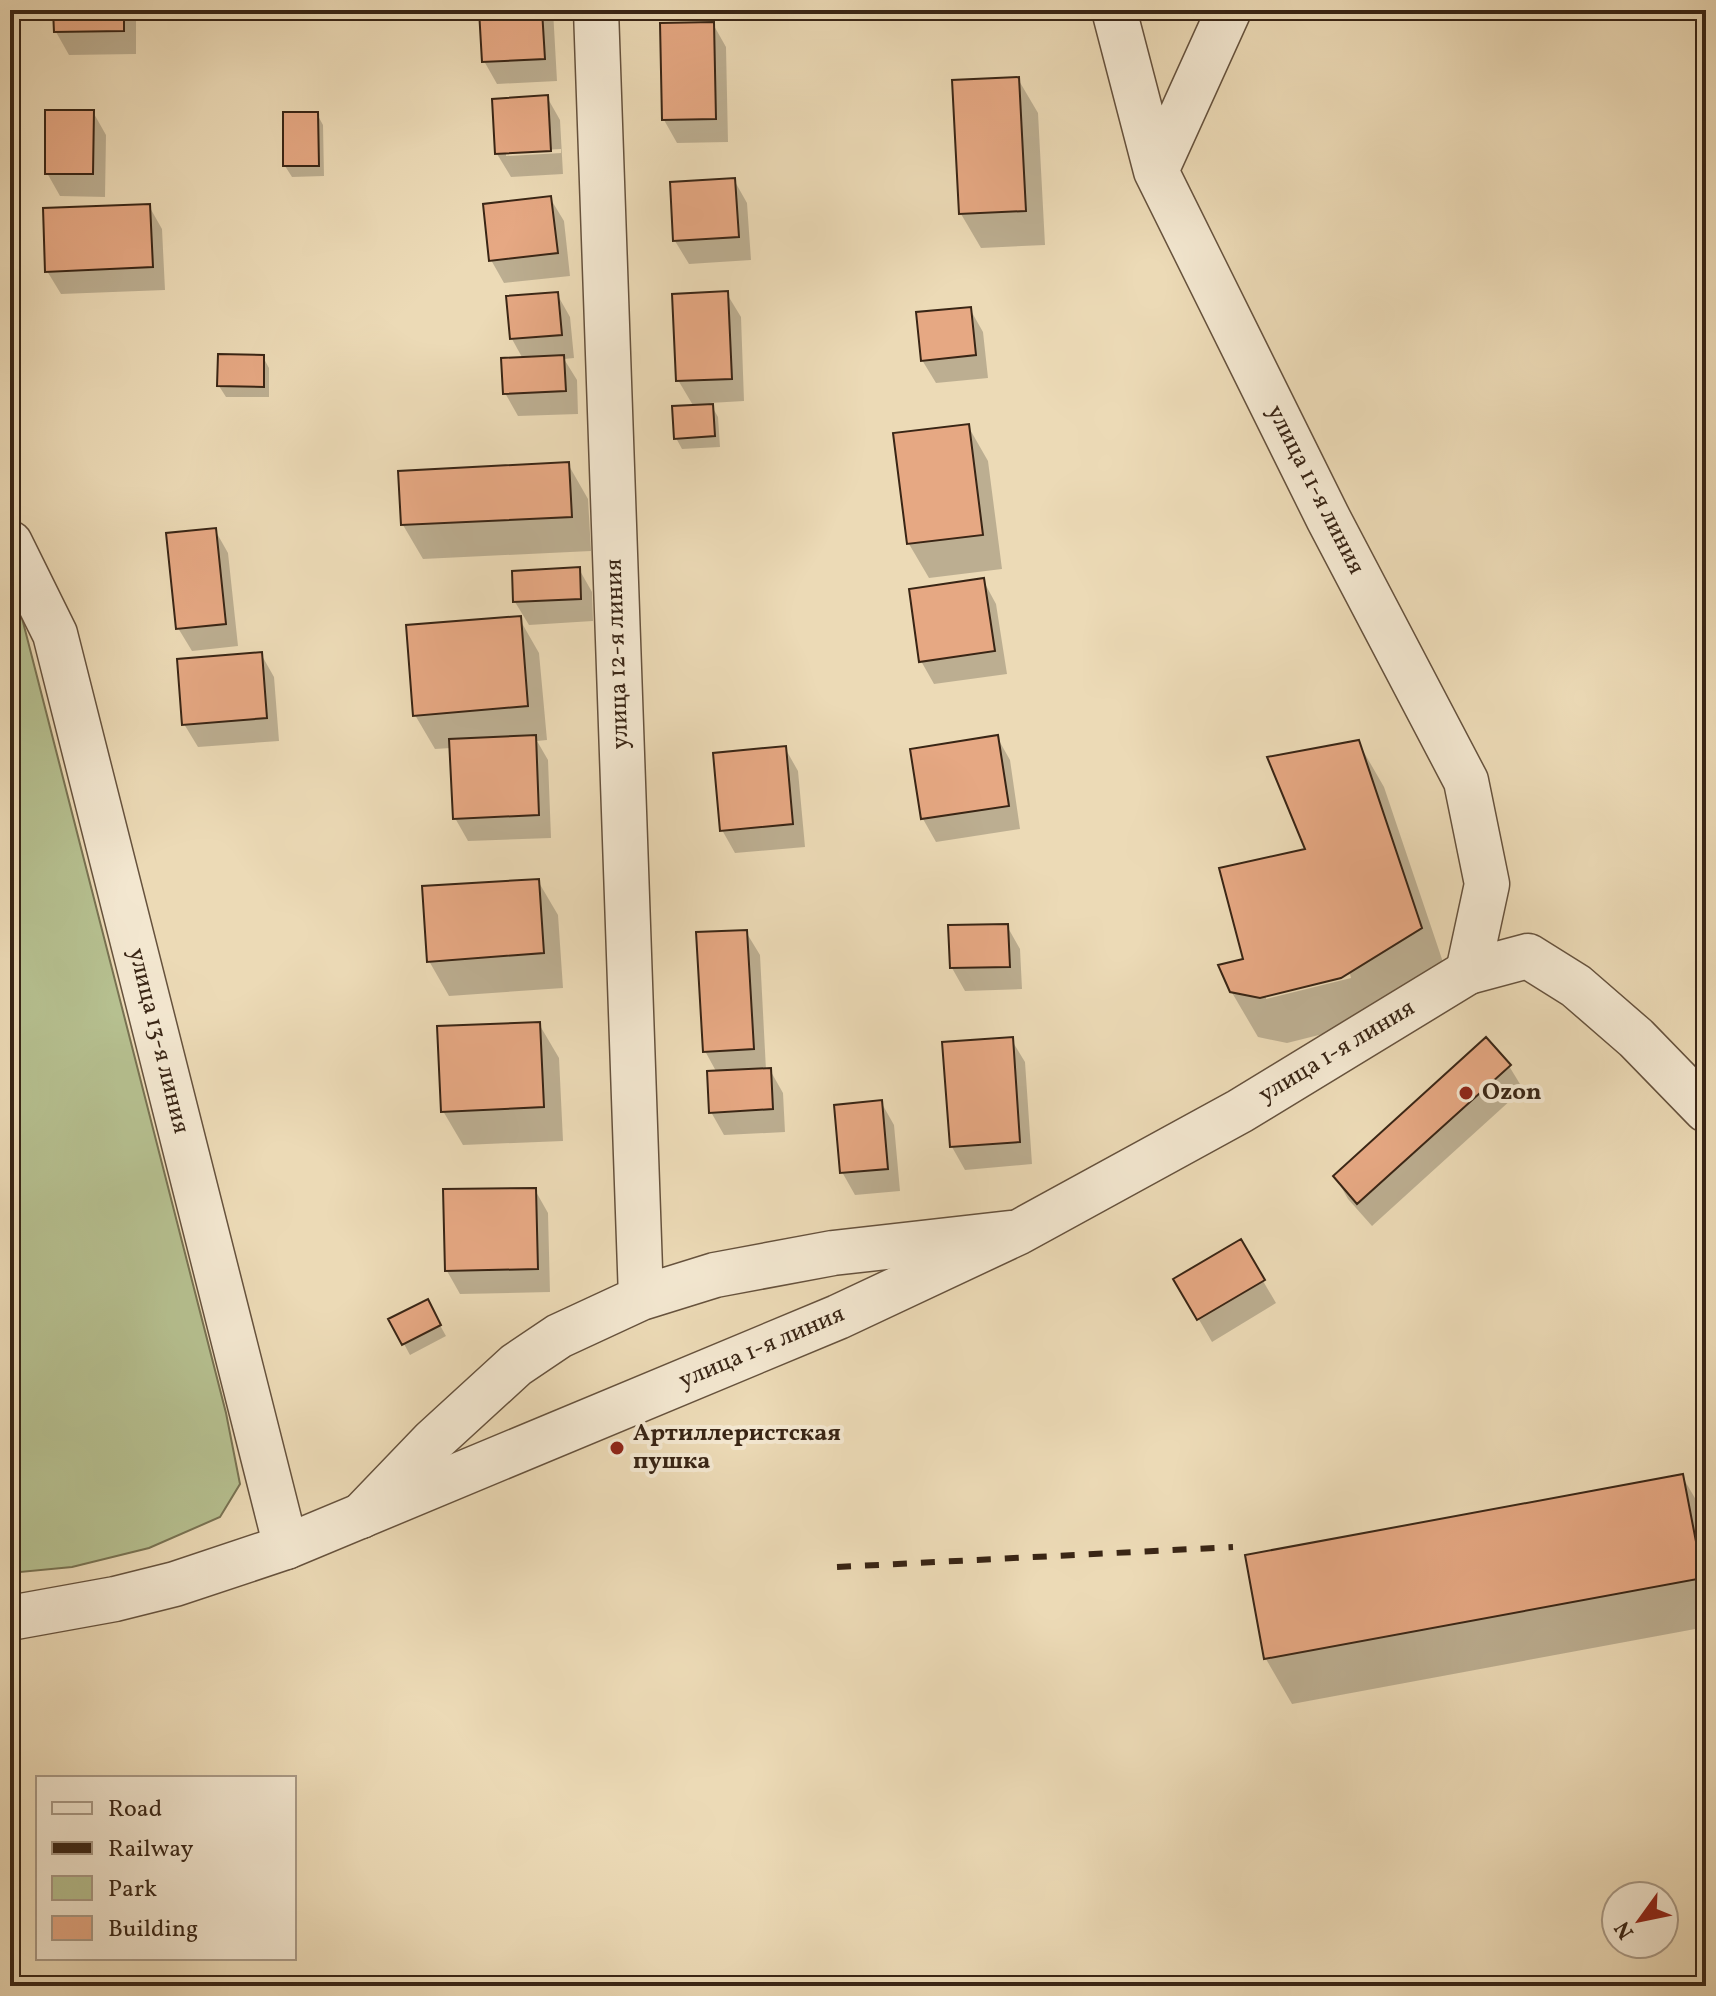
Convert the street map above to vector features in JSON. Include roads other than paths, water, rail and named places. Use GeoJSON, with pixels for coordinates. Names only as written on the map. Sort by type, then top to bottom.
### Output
{"type":"FeatureCollection","features":[{"type":"Feature","properties":{"kind":"street","name":"улица 12-я линия"},"geometry":{"type":"LineString","coordinates":[[596,10],[641,1298]]}},
{"type":"Feature","properties":{"kind":"street","name":"улица 11-я линия"},"geometry":{"type":"LineString","coordinates":[[1114,10],[1156,171],[1328,518],[1466,781],[1487,884],[1468,972]]}},
{"type":"Feature","properties":{"kind":"street"},"geometry":{"type":"LineString","coordinates":[[1156,171],[1229,10]]}},
{"type":"Feature","properties":{"kind":"street","name":"улица 13-я линия"},"geometry":{"type":"LineString","coordinates":[[10,543],[55,634],[286,1547]]}},
{"type":"Feature","properties":{"kind":"street","name":"улица 1-я линия"},"geometry":{"type":"LineString","coordinates":[[10,1618],[115,1599],[175,1584],[286,1547],[838,1317],[1019,1232],[1240,1111],[1468,972],[1528,956],[1576,986],[1636,1038],[1706,1110]]}},
{"type":"Feature","properties":{"kind":"street"},"geometry":{"type":"LineString","coordinates":[[361,1516],[433,1441],[516,1365],[559,1336],[641,1298],[715,1275],[833,1253],[1019,1232]]}},
{"type":"Feature","properties":{"kind":"railway"},"geometry":{"type":"LineString","coordinates":[[837,1567],[1233,1547]]}},
{"type":"Feature","properties":{"kind":"place","name":"Ozon"},"geometry":{"type":"Point","coordinates":[1466,1093]}},
{"type":"Feature","properties":{"kind":"place","name":"Артиллеристская пушка"},"geometry":{"type":"Point","coordinates":[617,1448]}}]}
